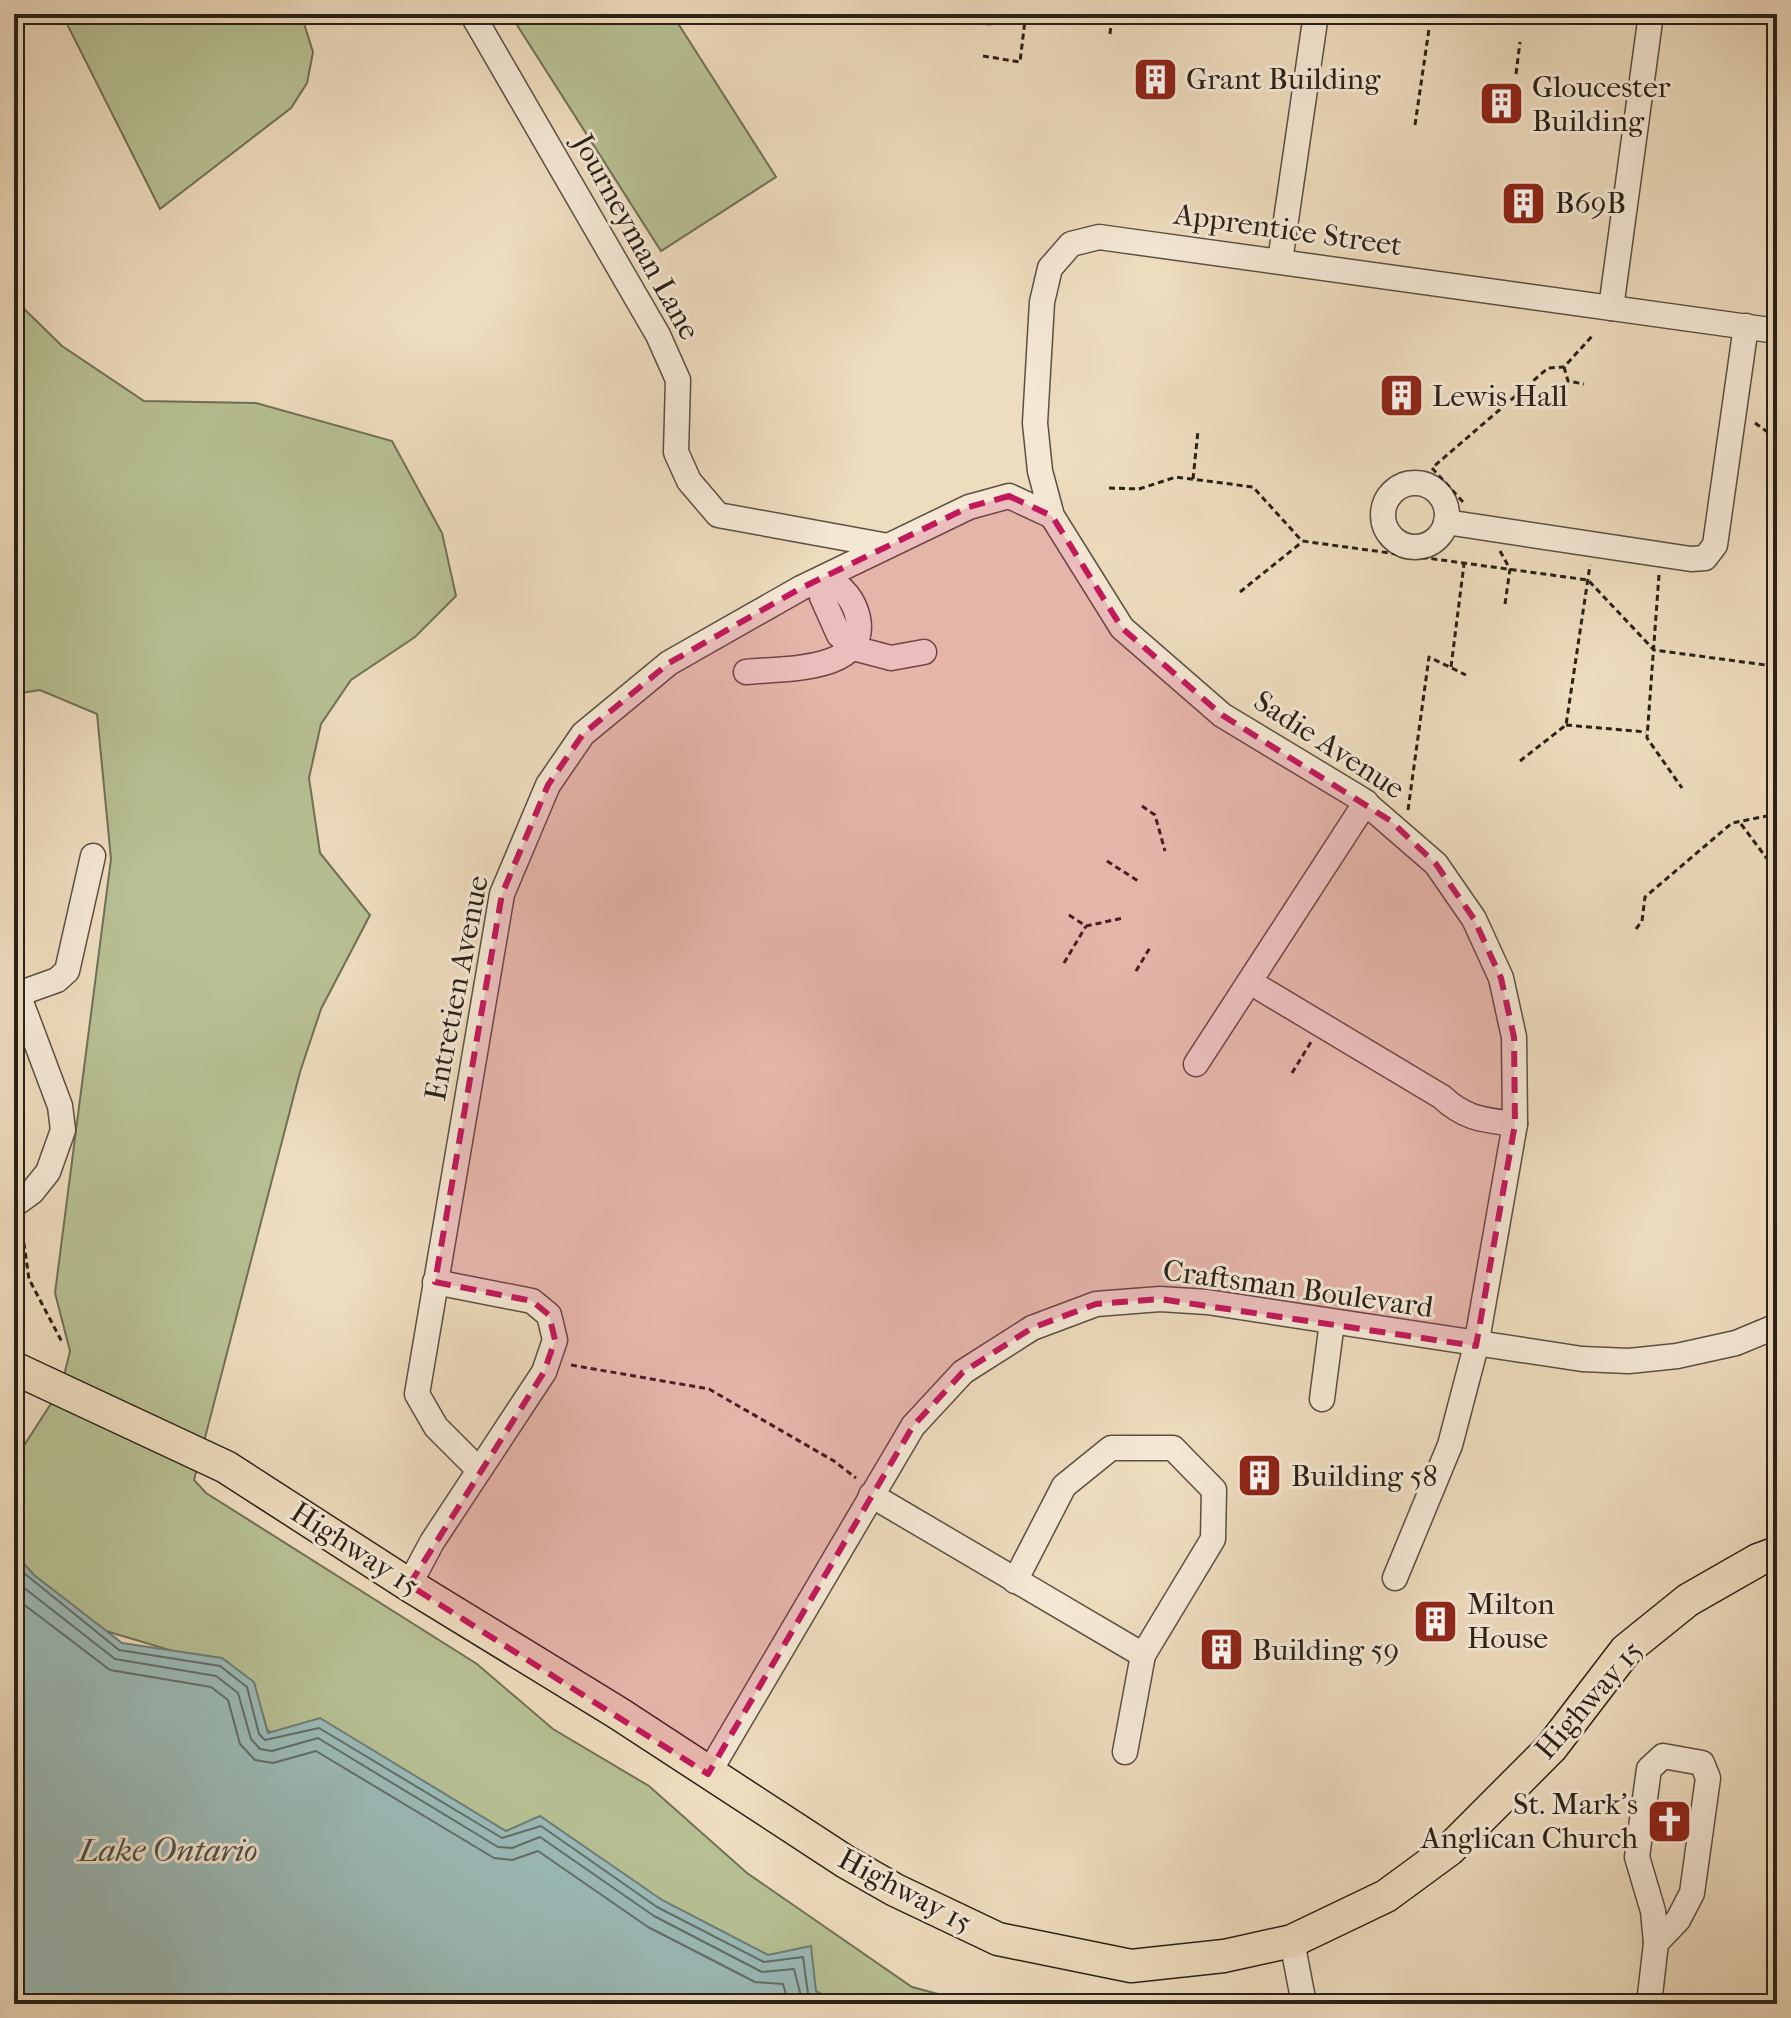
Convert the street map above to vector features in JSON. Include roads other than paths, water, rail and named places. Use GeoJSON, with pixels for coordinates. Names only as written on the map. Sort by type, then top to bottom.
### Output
{"type":"FeatureCollection","features":[{"type":"Feature","properties":{"kind":"main road","name":"Highway 15"},"geometry":{"type":"LineString","coordinates":[[14,1368],[226,1467],[409,1585],[618,1713],[846,1862],[998,1939],[1131,1966],[1224,1956],[1292,1941],[1386,1896],[1450,1849],[1551,1748],[1626,1650],[1688,1600],[1758,1560],[1777,1553]]}},
{"type":"Feature","properties":{"kind":"street","name":"Journeyman Lane"},"geometry":{"type":"LineString","coordinates":[[472,14],[658,335],[678,380],[676,452],[689,481],[718,515],[888,546]]}},
{"type":"Feature","properties":{"kind":"street"},"geometry":{"type":"LineString","coordinates":[[1280,261],[1316,14]]}},
{"type":"Feature","properties":{"kind":"street"},"geometry":{"type":"LineString","coordinates":[[1611,308],[1651,14]]}},
{"type":"Feature","properties":{"kind":"street","name":"Apprentice Street"},"geometry":{"type":"LineString","coordinates":[[1052,516],[1038,454],[1035,423],[1042,302],[1050,268],[1071,244],[1099,237],[1777,331]]}},
{"type":"Feature","properties":{"kind":"street"},"geometry":{"type":"LineString","coordinates":[[1446,522],[1661,555],[1705,558],[1715,545],[1746,326]]}},
{"type":"Feature","properties":{"kind":"street"},"geometry":{"type":"LineString","coordinates":[[1038,454],[1009,496],[1052,516]]}},
{"type":"Feature","properties":{"kind":"street","name":"Entretien Avenue"},"geometry":{"type":"LineString","coordinates":[[479,1470],[436,1427],[417,1394],[502,894],[548,785],[583,734],[669,663],[888,546],[969,507],[1009,496]]}},
{"type":"Feature","properties":{"kind":"street","name":"Sadie Avenue"},"geometry":{"type":"LineString","coordinates":[[1052,516],[1122,628],[1222,715],[1366,802],[1436,864],[1474,919],[1501,978],[1514,1037],[1515,1124],[1476,1346],[1450,1445],[1395,1578]]}},
{"type":"Feature","properties":{"kind":"street"},"geometry":{"type":"LineString","coordinates":[[825,577],[822,597],[839,635],[853,648],[891,658],[924,652]]}},
{"type":"Feature","properties":{"kind":"street"},"geometry":{"type":"LineString","coordinates":[[746,672],[832,662],[853,648]]}},
{"type":"Feature","properties":{"kind":"street"},"geometry":{"type":"LineString","coordinates":[[1196,1064],[1366,802]]}},
{"type":"Feature","properties":{"kind":"street"},"geometry":{"type":"LineString","coordinates":[[16,1204],[48,1172],[63,1130],[60,1106],[16,995],[57,980],[67,971],[93,856]]}},
{"type":"Feature","properties":{"kind":"street"},"geometry":{"type":"LineString","coordinates":[[1250,982],[1442,1097],[1459,1113],[1472,1119],[1515,1124]]}},
{"type":"Feature","properties":{"kind":"street"},"geometry":{"type":"LineString","coordinates":[[409,1585],[479,1470],[544,1372],[555,1340],[549,1315],[532,1301],[435,1282]]}},
{"type":"Feature","properties":{"kind":"street","name":"Craftsman Boulevard"},"geometry":{"type":"LineString","coordinates":[[708,1774],[865,1488],[913,1426],[963,1372],[1045,1323],[1096,1304],[1160,1299],[1332,1322],[1476,1346],[1582,1359],[1629,1361],[1677,1356],[1736,1343],[1777,1326]]}},
{"type":"Feature","properties":{"kind":"street"},"geometry":{"type":"LineString","coordinates":[[1322,1399],[1332,1322]]}},
{"type":"Feature","properties":{"kind":"street"},"geometry":{"type":"LineString","coordinates":[[1015,1581],[1064,1486],[1111,1448],[1173,1448],[1214,1490],[1213,1539],[1143,1655],[1125,1752]]}},
{"type":"Feature","properties":{"kind":"street"},"geometry":{"type":"LineString","coordinates":[[865,1488],[1015,1581],[1143,1655]]}},
{"type":"Feature","properties":{"kind":"street"},"geometry":{"type":"LineString","coordinates":[[1649,2004],[1656,1943],[1653,1911],[1637,1857],[1649,1769],[1663,1756],[1702,1763],[1708,1778],[1692,1893],[1678,1920],[1656,1943]]}},
{"type":"Feature","properties":{"kind":"street"},"geometry":{"type":"LineString","coordinates":[[1292,1941],[1304,2004]]}},
{"type":"Feature","properties":{"kind":"water","name":"Lake Ontario"},"geometry":{"type":"Polygon","coordinates":[[[17,1556],[34,1575],[122,1643],[222,1658],[254,1682],[268,1733],[320,1718],[506,1831],[540,1816],[662,1900],[768,1955],[811,1946],[816,1991],[840,2004],[14,2004],[17,1556]]]}},
{"type":"Feature","properties":{"kind":"place","name":"Grant Building"},"geometry":{"type":"Point","coordinates":[1155,79]}},
{"type":"Feature","properties":{"kind":"place","name":"Gloucester Building"},"geometry":{"type":"Point","coordinates":[1501,104]}},
{"type":"Feature","properties":{"kind":"place","name":"B69B"},"geometry":{"type":"Point","coordinates":[1524,203]}},
{"type":"Feature","properties":{"kind":"place","name":"Lewis Hall"},"geometry":{"type":"Point","coordinates":[1401,396]}},
{"type":"Feature","properties":{"kind":"place","name":"Building 58"},"geometry":{"type":"Point","coordinates":[1260,1476]}},
{"type":"Feature","properties":{"kind":"place","name":"Milton House"},"geometry":{"type":"Point","coordinates":[1436,1621]}},
{"type":"Feature","properties":{"kind":"place","name":"Building 59"},"geometry":{"type":"Point","coordinates":[1221,1650]}},
{"type":"Feature","properties":{"kind":"place","name":"St. Mark's Anglican Church"},"geometry":{"type":"Point","coordinates":[1669,1821]}}]}
